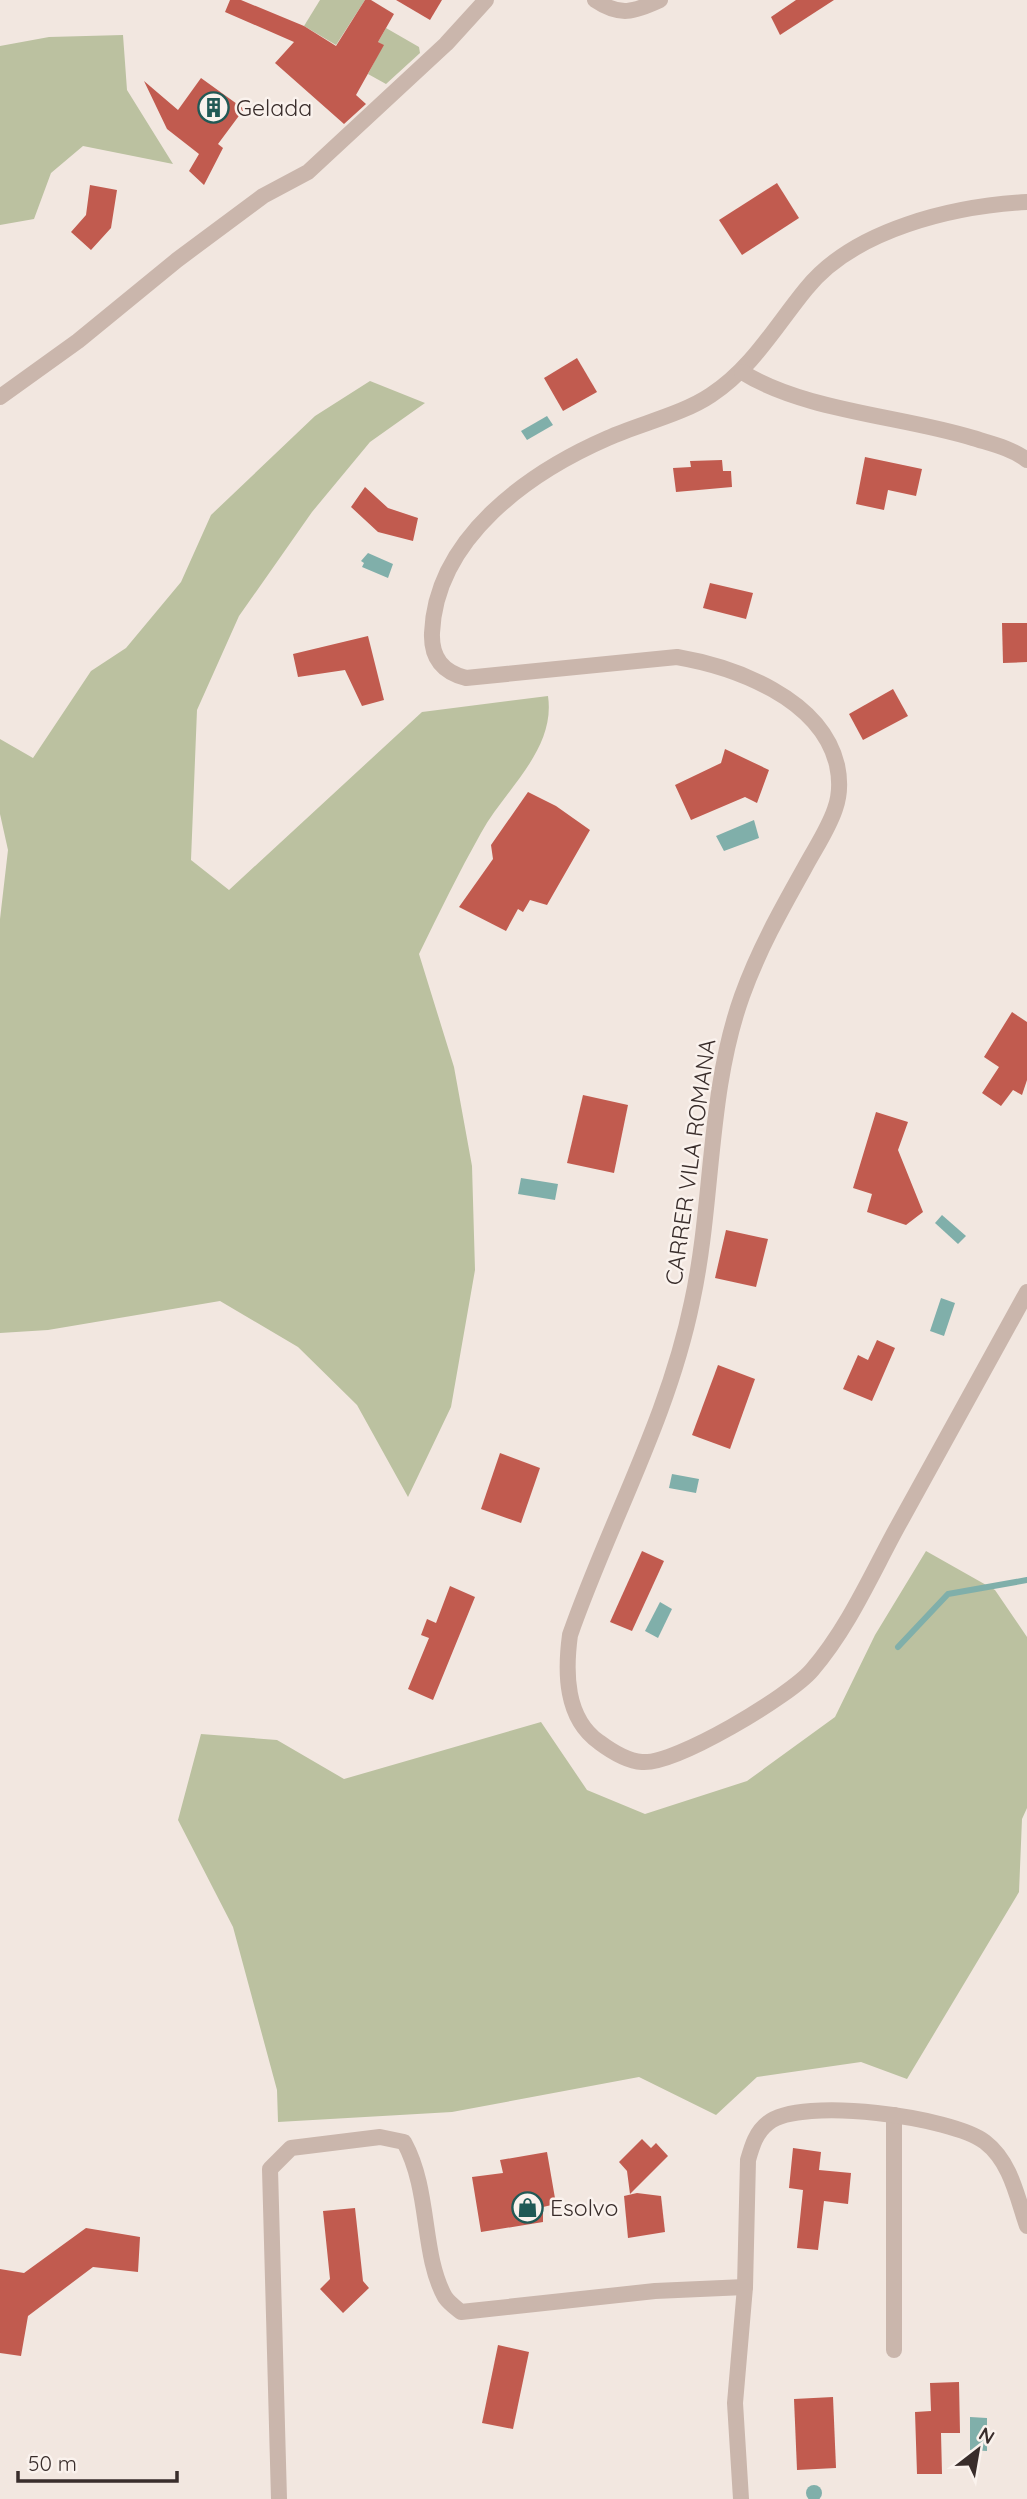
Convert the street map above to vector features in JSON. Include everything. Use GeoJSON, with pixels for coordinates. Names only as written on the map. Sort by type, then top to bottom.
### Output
{"type":"FeatureCollection","features":[{"type":"Feature","properties":{"kind":"street"},"geometry":{"type":"LineString","coordinates":[[0,397],[78,341],[177,260],[263,196],[308,172],[446,44],[486,0]]}},
{"type":"Feature","properties":{"kind":"street"},"geometry":{"type":"LineString","coordinates":[[595,0],[610,10],[628,12],[660,0]]}},
{"type":"Feature","properties":{"kind":"street","name":"CARRER VILA ROMANA"},"geometry":{"type":"LineString","coordinates":[[1027,202],[995,204],[938,214],[890,231],[845,255],[808,286],[742,372],[709,397],[607,438],[527,481],[479,526],[458,556],[435,608],[432,635],[440,666],[452,674],[466,678],[677,657],[710,663],[745,674],[770,687],[806,714],[825,738],[840,785],[831,820],[755,961],[741,999],[718,1096],[693,1299],[676,1370],[570,1635],[566,1666],[569,1694],[579,1720],[596,1739],[620,1756],[642,1762],[666,1759],[784,1694],[811,1671],[856,1604],[1027,1292]]}},
{"type":"Feature","properties":{"kind":"street"},"geometry":{"type":"LineString","coordinates":[[742,372],[758,382],[833,405],[948,430],[1016,451],[1027,460]]}},
{"type":"Feature","properties":{"kind":"street"},"geometry":{"type":"LineString","coordinates":[[741,2499],[735,2403],[745,2287],[748,2160],[754,2141],[768,2122],[795,2112],[845,2110],[894,2115],[947,2126],[984,2140],[1004,2160],[1027,2226]]}},
{"type":"Feature","properties":{"kind":"street"},"geometry":{"type":"LineString","coordinates":[[894,2115],[894,2350]]}},
{"type":"Feature","properties":{"kind":"street"},"geometry":{"type":"LineString","coordinates":[[279,2499],[270,2169],[291,2148],[380,2137],[404,2142],[417,2165],[434,2263],[446,2298],[461,2312],[655,2291],[745,2287]]}},
{"type":"Feature","properties":{"kind":"green space"},"geometry":{"type":"Polygon","coordinates":[[[320,0],[365,0],[336,45],[304,26],[320,0]]]}},
{"type":"Feature","properties":{"kind":"green space"},"geometry":{"type":"Polygon","coordinates":[[[386,28],[419,47],[420,53],[386,84],[368,74],[383,45],[378,42],[386,28]]]}},
{"type":"Feature","properties":{"kind":"green space"},"geometry":{"type":"Polygon","coordinates":[[[123,35],[127,90],[173,164],[83,146],[51,173],[34,219],[0,225],[0,46],[49,37],[123,35]]]}},
{"type":"Feature","properties":{"kind":"green space"},"geometry":{"type":"Polygon","coordinates":[[[370,381],[425,403],[370,442],[312,512],[239,616],[197,710],[191,860],[229,890],[422,712],[548,696],[548,716],[537,751],[481,833],[419,954],[454,1067],[472,1166],[475,1270],[451,1407],[408,1497],[357,1405],[298,1347],[220,1301],[48,1330],[0,1333],[0,919],[8,850],[0,814],[0,739],[33,758],[91,671],[126,648],[181,582],[211,515],[315,416],[370,381]]]}},
{"type":"Feature","properties":{"kind":"green space"},"geometry":{"type":"Polygon","coordinates":[[[926,1551],[995,1590],[1027,1637],[1027,1808],[1022,1819],[1019,1892],[907,2079],[861,2062],[757,2077],[716,2115],[639,2077],[452,2112],[278,2122],[277,2090],[233,1927],[178,1820],[201,1734],[277,1740],[344,1779],[541,1722],[587,1790],[645,1814],[747,1781],[835,1717],[875,1635],[926,1551]]]}},
{"type":"Feature","properties":{"kind":"water"},"geometry":{"type":"Polygon","coordinates":[[[547,416],[553,425],[527,440],[521,431],[547,416]]]}},
{"type":"Feature","properties":{"kind":"water"},"geometry":{"type":"Polygon","coordinates":[[[368,553],[393,564],[388,578],[362,567],[364,563],[361,561],[368,553]]]}},
{"type":"Feature","properties":{"kind":"water"},"geometry":{"type":"Polygon","coordinates":[[[754,820],[759,838],[724,851],[716,836],[754,820]]]}},
{"type":"Feature","properties":{"kind":"water"},"geometry":{"type":"Polygon","coordinates":[[[521,1178],[558,1184],[555,1200],[518,1194],[521,1178]]]}},
{"type":"Feature","properties":{"kind":"water"},"geometry":{"type":"Polygon","coordinates":[[[942,1215],[966,1236],[958,1244],[935,1223],[942,1215]]]}},
{"type":"Feature","properties":{"kind":"water"},"geometry":{"type":"Polygon","coordinates":[[[941,1298],[955,1303],[944,1336],[930,1331],[941,1298]]]}},
{"type":"Feature","properties":{"kind":"water"},"geometry":{"type":"Polygon","coordinates":[[[672,1474],[699,1479],[696,1493],[669,1488],[672,1474]]]}},
{"type":"Feature","properties":{"kind":"water"},"geometry":{"type":"Polygon","coordinates":[[[660,1602],[672,1609],[658,1638],[645,1631],[660,1602]]]}},
{"type":"Feature","properties":{"kind":"water"},"geometry":{"type":"Polygon","coordinates":[[[970,2417],[987,2418],[987,2451],[970,2450],[970,2417]]]}},
{"type":"Feature","properties":{"kind":"water"},"geometry":{"type":"Polygon","coordinates":[[[814,2485],[822,2493],[814,2501],[806,2493],[814,2485]]]}},
{"type":"Feature","properties":{"kind":"building"},"geometry":{"type":"Polygon","coordinates":[[[230,0],[241,0],[304,26],[336,46],[365,0],[371,0],[394,14],[378,42],[384,45],[356,95],[366,104],[344,124],[275,63],[294,42],[225,12],[230,0]]]}},
{"type":"Feature","properties":{"kind":"building"},"geometry":{"type":"Polygon","coordinates":[[[396,0],[442,0],[430,20],[396,0]]]}},
{"type":"Feature","properties":{"kind":"building"},"geometry":{"type":"Polygon","coordinates":[[[796,0],[834,0],[780,35],[771,17],[796,0]]]}},
{"type":"Feature","properties":{"kind":"building"},"geometry":{"type":"Polygon","coordinates":[[[201,78],[244,109],[218,144],[223,148],[204,185],[189,171],[199,154],[167,129],[144,81],[178,110],[201,78]]]}},
{"type":"Feature","properties":{"kind":"building"},"geometry":{"type":"Polygon","coordinates":[[[777,183],[799,218],[742,255],[719,220],[777,183]]]}},
{"type":"Feature","properties":{"kind":"building"},"geometry":{"type":"Polygon","coordinates":[[[90,185],[117,190],[111,228],[91,250],[71,232],[86,215],[90,185]]]}},
{"type":"Feature","properties":{"kind":"building"},"geometry":{"type":"Polygon","coordinates":[[[577,358],[597,392],[563,411],[544,378],[577,358]]]}},
{"type":"Feature","properties":{"kind":"building"},"geometry":{"type":"Polygon","coordinates":[[[865,457],[922,469],[916,496],[888,490],[884,510],[856,504],[865,457]]]}},
{"type":"Feature","properties":{"kind":"building"},"geometry":{"type":"Polygon","coordinates":[[[722,460],[723,471],[731,471],[732,487],[676,492],[673,468],[691,467],[690,461],[722,460]]]}},
{"type":"Feature","properties":{"kind":"building"},"geometry":{"type":"Polygon","coordinates":[[[365,487],[388,508],[418,518],[413,541],[378,532],[351,507],[365,487]]]}},
{"type":"Feature","properties":{"kind":"building"},"geometry":{"type":"Polygon","coordinates":[[[710,583],[753,593],[746,619],[703,608],[710,583]]]}},
{"type":"Feature","properties":{"kind":"building"},"geometry":{"type":"Polygon","coordinates":[[[1002,623],[1027,623],[1027,662],[1003,663],[1002,623]]]}},
{"type":"Feature","properties":{"kind":"building"},"geometry":{"type":"Polygon","coordinates":[[[368,636],[384,700],[362,706],[345,670],[298,677],[293,654],[368,636]]]}},
{"type":"Feature","properties":{"kind":"building"},"geometry":{"type":"Polygon","coordinates":[[[893,689],[908,716],[863,740],[849,714],[893,689]]]}},
{"type":"Feature","properties":{"kind":"building"},"geometry":{"type":"Polygon","coordinates":[[[725,749],[769,770],[757,803],[745,797],[691,820],[675,785],[721,763],[725,749]]]}},
{"type":"Feature","properties":{"kind":"building"},"geometry":{"type":"Polygon","coordinates":[[[528,792],[556,806],[590,830],[547,905],[530,900],[523,912],[518,909],[506,931],[459,907],[493,859],[491,845],[528,792]]]}},
{"type":"Feature","properties":{"kind":"building"},"geometry":{"type":"Polygon","coordinates":[[[1012,1012],[1027,1022],[1027,1080],[1022,1095],[1013,1090],[1001,1106],[982,1093],[999,1067],[984,1057],[1012,1012]]]}},
{"type":"Feature","properties":{"kind":"building"},"geometry":{"type":"Polygon","coordinates":[[[583,1095],[628,1105],[614,1173],[567,1163],[583,1095]]]}},
{"type":"Feature","properties":{"kind":"building"},"geometry":{"type":"Polygon","coordinates":[[[876,1112],[908,1122],[898,1150],[923,1212],[906,1225],[867,1212],[872,1194],[853,1188],[876,1112]]]}},
{"type":"Feature","properties":{"kind":"building"},"geometry":{"type":"Polygon","coordinates":[[[726,1230],[768,1239],[756,1287],[715,1278],[726,1230]]]}},
{"type":"Feature","properties":{"kind":"building"},"geometry":{"type":"Polygon","coordinates":[[[877,1340],[895,1348],[872,1401],[843,1389],[858,1355],[868,1360],[877,1340]]]}},
{"type":"Feature","properties":{"kind":"building"},"geometry":{"type":"Polygon","coordinates":[[[718,1365],[755,1379],[730,1449],[692,1435],[718,1365]]]}},
{"type":"Feature","properties":{"kind":"building"},"geometry":{"type":"Polygon","coordinates":[[[500,1453],[540,1468],[521,1523],[481,1509],[500,1453]]]}},
{"type":"Feature","properties":{"kind":"building"},"geometry":{"type":"Polygon","coordinates":[[[642,1551],[664,1561],[632,1631],[610,1622],[642,1551]]]}},
{"type":"Feature","properties":{"kind":"building"},"geometry":{"type":"Polygon","coordinates":[[[450,1586],[475,1597],[433,1700],[408,1689],[429,1638],[421,1635],[427,1619],[436,1623],[450,1586]]]}},
{"type":"Feature","properties":{"kind":"building"},"geometry":{"type":"Polygon","coordinates":[[[642,2139],[651,2148],[656,2143],[668,2156],[630,2194],[627,2171],[619,2162],[642,2139]]]}},
{"type":"Feature","properties":{"kind":"building"},"geometry":{"type":"Polygon","coordinates":[[[793,2148],[821,2152],[819,2170],[851,2173],[848,2204],[824,2201],[818,2250],[797,2248],[803,2190],[789,2188],[793,2148]]]}},
{"type":"Feature","properties":{"kind":"building"},"geometry":{"type":"Polygon","coordinates":[[[547,2152],[556,2204],[543,2207],[543,2222],[481,2232],[472,2177],[503,2173],[500,2160],[547,2152]]]}},
{"type":"Feature","properties":{"kind":"building"},"geometry":{"type":"Polygon","coordinates":[[[637,2193],[661,2196],[665,2232],[628,2238],[624,2196],[637,2193]]]}},
{"type":"Feature","properties":{"kind":"building"},"geometry":{"type":"Polygon","coordinates":[[[355,2208],[363,2281],[369,2288],[343,2313],[320,2289],[330,2279],[323,2211],[355,2208]]]}},
{"type":"Feature","properties":{"kind":"building"},"geometry":{"type":"Polygon","coordinates":[[[86,2228],[140,2237],[138,2272],[93,2267],[28,2316],[21,2356],[0,2353],[0,2269],[24,2273],[86,2228]]]}},
{"type":"Feature","properties":{"kind":"building"},"geometry":{"type":"Polygon","coordinates":[[[498,2345],[529,2352],[513,2429],[482,2423],[498,2345]]]}},
{"type":"Feature","properties":{"kind":"building"},"geometry":{"type":"Polygon","coordinates":[[[959,2382],[960,2433],[941,2433],[942,2474],[917,2474],[915,2412],[931,2411],[930,2383],[959,2382]]]}},
{"type":"Feature","properties":{"kind":"building"},"geometry":{"type":"Polygon","coordinates":[[[833,2397],[836,2468],[797,2470],[794,2399],[833,2397]]]}},
{"type":"Feature","properties":{"kind":"waterway"},"geometry":{"type":"LineString","coordinates":[[898,1647],[948,1594],[1027,1580]]}},
{"type":"Feature","properties":{"kind":"place","name":"Gelada"},"geometry":{"type":"Point","coordinates":[213,107]}},
{"type":"Feature","properties":{"kind":"place","name":"Esolvo"},"geometry":{"type":"Point","coordinates":[527,2207]}}]}
